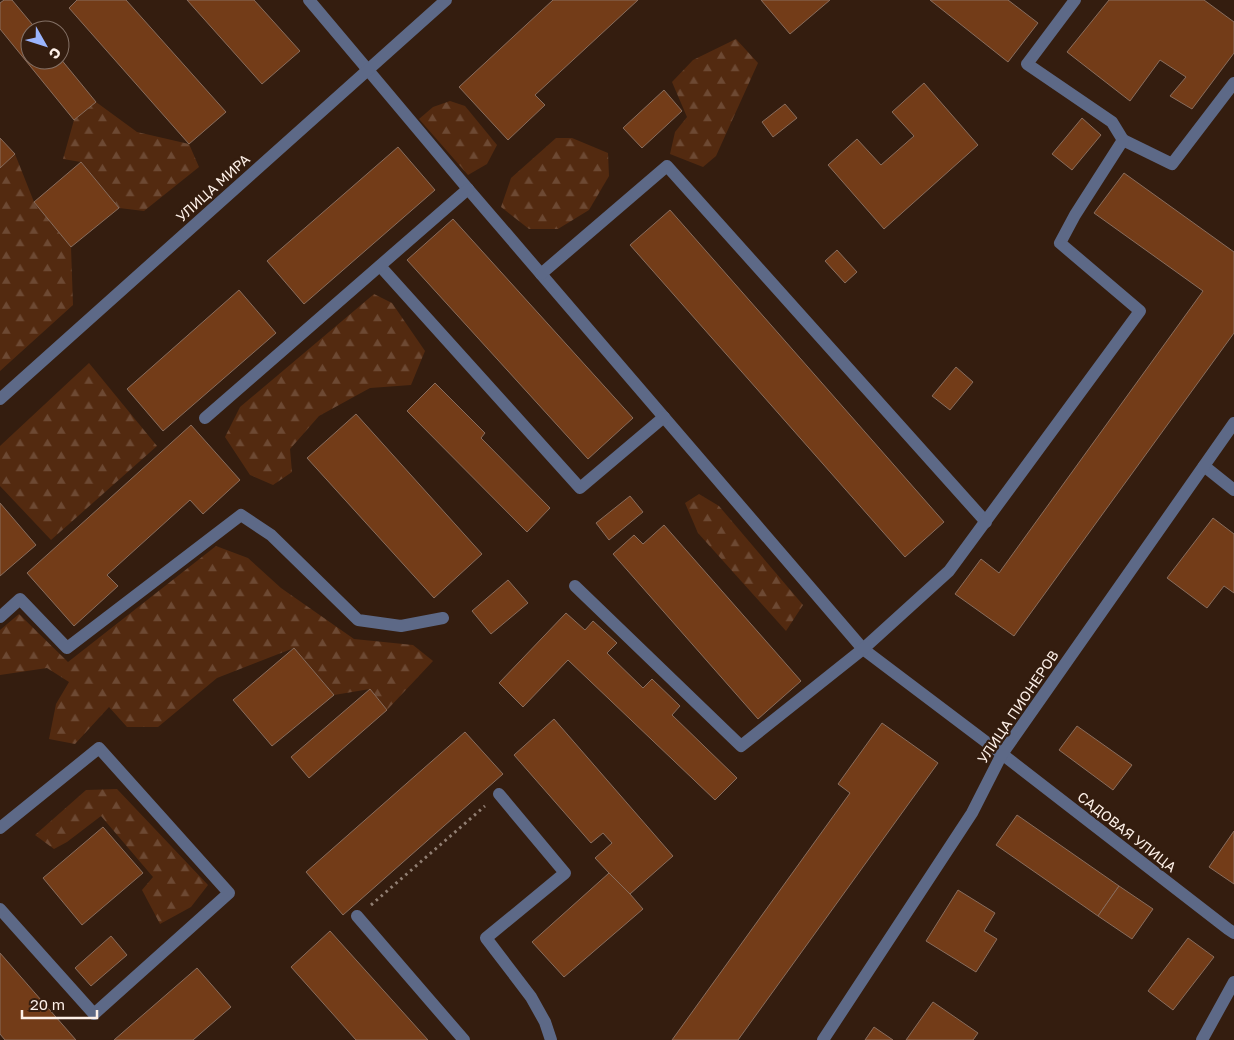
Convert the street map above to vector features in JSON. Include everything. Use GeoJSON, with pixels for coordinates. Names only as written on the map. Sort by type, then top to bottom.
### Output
{"type":"FeatureCollection","features":[{"type":"Feature","properties":{"kind":"street"},"geometry":{"type":"LineString","coordinates":[[309,0],[368,70]]}},
{"type":"Feature","properties":{"kind":"street","name":"УЛИЦА МИРА"},"geometry":{"type":"LineString","coordinates":[[0,399],[446,0]]}},
{"type":"Feature","properties":{"kind":"street"},"geometry":{"type":"LineString","coordinates":[[1069,2],[1027,64],[1112,122],[1122,140],[1172,164],[1234,83]]}},
{"type":"Feature","properties":{"kind":"street","name":"САДОВАЯ УЛИЦА"},"geometry":{"type":"LineString","coordinates":[[368,70],[863,649],[1234,933]]}},
{"type":"Feature","properties":{"kind":"street"},"geometry":{"type":"LineString","coordinates":[[575,586],[741,746],[863,649],[949,571],[1140,311],[1060,243],[1075,215],[1122,140]]}},
{"type":"Feature","properties":{"kind":"street"},"geometry":{"type":"LineString","coordinates":[[541,274],[667,166],[986,522]]}},
{"type":"Feature","properties":{"kind":"street"},"geometry":{"type":"LineString","coordinates":[[205,418],[468,189]]}},
{"type":"Feature","properties":{"kind":"street"},"geometry":{"type":"LineString","coordinates":[[380,266],[580,488],[664,417]]}},
{"type":"Feature","properties":{"kind":"street","name":"УЛИЦА ПИОНЕРОВ"},"geometry":{"type":"LineString","coordinates":[[823,1040],[972,812],[1002,754],[1234,423]]}},
{"type":"Feature","properties":{"kind":"street"},"geometry":{"type":"LineString","coordinates":[[1204,466],[1234,490]]}},
{"type":"Feature","properties":{"kind":"street"},"geometry":{"type":"LineString","coordinates":[[0,617],[20,599],[66,648],[240,516],[271,535],[358,620],[402,626],[443,618]]}},
{"type":"Feature","properties":{"kind":"street"},"geometry":{"type":"LineString","coordinates":[[0,828],[100,748],[229,893],[94,1014],[0,909]]}},
{"type":"Feature","properties":{"kind":"street"},"geometry":{"type":"LineString","coordinates":[[499,794],[564,873],[486,938],[531,997],[545,1022],[551,1040]]}},
{"type":"Feature","properties":{"kind":"street"},"geometry":{"type":"LineString","coordinates":[[358,916],[464,1040]]}},
{"type":"Feature","properties":{"kind":"street"},"geometry":{"type":"LineString","coordinates":[[1202,1040],[1234,982]]}},
{"type":"Feature","properties":{"kind":"path"},"geometry":{"type":"LineString","coordinates":[[358,916],[499,794]]}},
{"type":"Feature","properties":{"kind":"green space"},"geometry":{"type":"Polygon","coordinates":[[[736,39],[758,63],[716,156],[703,167],[670,154],[675,132],[687,117],[672,82],[693,60],[736,39]]]}},
{"type":"Feature","properties":{"kind":"green space"},"geometry":{"type":"Polygon","coordinates":[[[450,101],[465,106],[497,145],[487,164],[468,175],[419,119],[433,107],[450,101]]]}},
{"type":"Feature","properties":{"kind":"green space"},"geometry":{"type":"Polygon","coordinates":[[[96,102],[137,132],[189,144],[199,167],[144,211],[119,208],[81,162],[63,159],[74,120],[96,102]]]}},
{"type":"Feature","properties":{"kind":"green space"},"geometry":{"type":"Polygon","coordinates":[[[556,138],[572,138],[608,153],[609,176],[589,210],[558,229],[529,229],[501,207],[511,178],[556,138]]]}},
{"type":"Feature","properties":{"kind":"green space"},"geometry":{"type":"Polygon","coordinates":[[[15,154],[34,202],[71,247],[73,305],[0,371],[0,168],[15,154]]]}},
{"type":"Feature","properties":{"kind":"green space"},"geometry":{"type":"Polygon","coordinates":[[[374,294],[392,303],[425,351],[411,385],[370,388],[319,416],[290,449],[292,472],[273,485],[250,475],[225,437],[240,407],[374,294]]]}},
{"type":"Feature","properties":{"kind":"green space"},"geometry":{"type":"Polygon","coordinates":[[[89,363],[157,446],[51,540],[0,486],[0,446],[89,363]]]}},
{"type":"Feature","properties":{"kind":"green space"},"geometry":{"type":"Polygon","coordinates":[[[699,494],[719,506],[803,605],[786,631],[698,533],[685,503],[699,494]]]}},
{"type":"Feature","properties":{"kind":"green space"},"geometry":{"type":"Polygon","coordinates":[[[216,546],[248,558],[281,588],[354,639],[413,645],[433,661],[387,710],[370,689],[334,695],[294,648],[217,678],[158,727],[127,727],[109,707],[75,744],[49,739],[56,704],[69,682],[47,668],[0,675],[0,630],[19,614],[68,662],[216,546]]]}},
{"type":"Feature","properties":{"kind":"green space"},"geometry":{"type":"Polygon","coordinates":[[[117,789],[208,885],[191,907],[160,924],[142,890],[153,877],[101,816],[67,842],[54,849],[35,835],[86,790],[117,789]]]}},
{"type":"Feature","properties":{"kind":"building"},"geometry":{"type":"Polygon","coordinates":[[[4,0],[12,0],[29,20],[20,20],[20,54],[0,29],[0,3],[4,0]]]}},
{"type":"Feature","properties":{"kind":"building"},"geometry":{"type":"Polygon","coordinates":[[[77,0],[126,0],[226,112],[189,144],[69,8],[77,0]]]}},
{"type":"Feature","properties":{"kind":"building"},"geometry":{"type":"Polygon","coordinates":[[[187,0],[254,0],[300,51],[262,84],[187,0]]]}},
{"type":"Feature","properties":{"kind":"building"},"geometry":{"type":"Polygon","coordinates":[[[553,0],[638,0],[535,95],[545,105],[508,140],[459,87],[553,0]]]}},
{"type":"Feature","properties":{"kind":"building"},"geometry":{"type":"Polygon","coordinates":[[[761,0],[830,0],[790,34],[761,0]]]}},
{"type":"Feature","properties":{"kind":"building"},"geometry":{"type":"Polygon","coordinates":[[[930,0],[1008,0],[1038,23],[1008,62],[930,0]]]}},
{"type":"Feature","properties":{"kind":"building"},"geometry":{"type":"Polygon","coordinates":[[[1109,0],[1204,0],[1234,22],[1234,53],[1192,109],[1170,96],[1186,77],[1160,60],[1130,101],[1067,52],[1109,0]]]}},
{"type":"Feature","properties":{"kind":"building"},"geometry":{"type":"Polygon","coordinates":[[[33,70],[70,70],[96,102],[74,120],[33,70]]]}},
{"type":"Feature","properties":{"kind":"building"},"geometry":{"type":"Polygon","coordinates":[[[924,83],[978,145],[884,229],[828,165],[857,139],[881,165],[914,136],[892,112],[924,83]]]}},
{"type":"Feature","properties":{"kind":"building"},"geometry":{"type":"Polygon","coordinates":[[[664,90],[682,111],[642,148],[623,128],[664,90]]]}},
{"type":"Feature","properties":{"kind":"building"},"geometry":{"type":"Polygon","coordinates":[[[785,104],[797,118],[773,137],[762,122],[785,104]]]}},
{"type":"Feature","properties":{"kind":"building"},"geometry":{"type":"Polygon","coordinates":[[[1082,118],[1101,135],[1072,170],[1052,154],[1082,118]]]}},
{"type":"Feature","properties":{"kind":"building"},"geometry":{"type":"Polygon","coordinates":[[[0,138],[15,154],[0,168],[0,138]]]}},
{"type":"Feature","properties":{"kind":"building"},"geometry":{"type":"Polygon","coordinates":[[[398,147],[435,190],[304,304],[267,261],[398,147]]]}},
{"type":"Feature","properties":{"kind":"building"},"geometry":{"type":"Polygon","coordinates":[[[81,162],[119,208],[71,247],[34,202],[81,162]]]}},
{"type":"Feature","properties":{"kind":"building"},"geometry":{"type":"Polygon","coordinates":[[[1124,173],[1234,252],[1234,333],[1014,636],[955,594],[981,559],[999,573],[1203,291],[1094,213],[1124,173]]]}},
{"type":"Feature","properties":{"kind":"building"},"geometry":{"type":"Polygon","coordinates":[[[670,210],[944,522],[905,557],[630,245],[670,210]]]}},
{"type":"Feature","properties":{"kind":"building"},"geometry":{"type":"Polygon","coordinates":[[[453,219],[633,418],[588,459],[407,260],[453,219]]]}},
{"type":"Feature","properties":{"kind":"building"},"geometry":{"type":"Polygon","coordinates":[[[837,250],[857,272],[845,283],[825,261],[837,250]]]}},
{"type":"Feature","properties":{"kind":"building"},"geometry":{"type":"Polygon","coordinates":[[[239,290],[276,333],[163,431],[127,389],[239,290]]]}},
{"type":"Feature","properties":{"kind":"building"},"geometry":{"type":"Polygon","coordinates":[[[956,367],[973,382],[950,410],[932,396],[956,367]]]}},
{"type":"Feature","properties":{"kind":"building"},"geometry":{"type":"Polygon","coordinates":[[[435,383],[485,433],[481,438],[550,508],[527,532],[407,411],[435,383]]]}},
{"type":"Feature","properties":{"kind":"building"},"geometry":{"type":"Polygon","coordinates":[[[356,414],[482,554],[434,598],[307,458],[356,414]]]}},
{"type":"Feature","properties":{"kind":"building"},"geometry":{"type":"Polygon","coordinates":[[[191,425],[240,480],[203,514],[190,500],[107,575],[118,586],[74,626],[27,573],[191,425]]]}},
{"type":"Feature","properties":{"kind":"building"},"geometry":{"type":"Polygon","coordinates":[[[630,496],[643,512],[609,540],[596,523],[630,496]]]}},
{"type":"Feature","properties":{"kind":"building"},"geometry":{"type":"Polygon","coordinates":[[[0,503],[36,545],[0,576],[0,503]]]}},
{"type":"Feature","properties":{"kind":"building"},"geometry":{"type":"Polygon","coordinates":[[[1213,518],[1234,534],[1234,593],[1224,586],[1207,608],[1167,578],[1213,518]]]}},
{"type":"Feature","properties":{"kind":"building"},"geometry":{"type":"Polygon","coordinates":[[[664,525],[801,681],[758,719],[613,554],[634,535],[643,544],[664,525]]]}},
{"type":"Feature","properties":{"kind":"building"},"geometry":{"type":"Polygon","coordinates":[[[508,580],[528,603],[491,634],[472,611],[508,580]]]}},
{"type":"Feature","properties":{"kind":"building"},"geometry":{"type":"Polygon","coordinates":[[[566,613],[585,630],[593,621],[617,643],[607,653],[643,688],[652,679],[680,706],[672,715],[737,778],[715,800],[568,660],[523,707],[499,683],[566,613]]]}},
{"type":"Feature","properties":{"kind":"building"},"geometry":{"type":"Polygon","coordinates":[[[294,648],[334,695],[272,746],[233,700],[294,648]]]}},
{"type":"Feature","properties":{"kind":"building"},"geometry":{"type":"Polygon","coordinates":[[[370,689],[387,710],[309,778],[291,757],[370,689]]]}},
{"type":"Feature","properties":{"kind":"building"},"geometry":{"type":"Polygon","coordinates":[[[554,719],[673,856],[630,894],[595,858],[612,843],[603,833],[591,843],[514,755],[554,719]]]}},
{"type":"Feature","properties":{"kind":"building"},"geometry":{"type":"Polygon","coordinates":[[[882,723],[938,763],[738,1040],[672,1040],[850,793],[838,784],[882,723]]]}},
{"type":"Feature","properties":{"kind":"building"},"geometry":{"type":"Polygon","coordinates":[[[1077,726],[1132,765],[1113,790],[1059,750],[1077,726]]]}},
{"type":"Feature","properties":{"kind":"building"},"geometry":{"type":"Polygon","coordinates":[[[465,732],[503,774],[343,915],[306,872],[465,732]]]}},
{"type":"Feature","properties":{"kind":"building"},"geometry":{"type":"Polygon","coordinates":[[[1017,815],[1119,886],[1098,916],[996,845],[1017,815]]]}},
{"type":"Feature","properties":{"kind":"building"},"geometry":{"type":"Polygon","coordinates":[[[103,827],[143,873],[82,925],[43,878],[103,827]]]}},
{"type":"Feature","properties":{"kind":"building"},"geometry":{"type":"Polygon","coordinates":[[[1234,831],[1234,884],[1209,867],[1234,831]]]}},
{"type":"Feature","properties":{"kind":"building"},"geometry":{"type":"Polygon","coordinates":[[[609,873],[643,909],[564,977],[532,942],[609,873]]]}},
{"type":"Feature","properties":{"kind":"building"},"geometry":{"type":"Polygon","coordinates":[[[1119,886],[1153,909],[1132,939],[1098,916],[1119,886]]]}},
{"type":"Feature","properties":{"kind":"building"},"geometry":{"type":"Polygon","coordinates":[[[958,890],[995,913],[984,931],[997,939],[976,972],[926,941],[958,890]]]}},
{"type":"Feature","properties":{"kind":"building"},"geometry":{"type":"Polygon","coordinates":[[[330,931],[428,1040],[356,1040],[291,967],[330,931]]]}},
{"type":"Feature","properties":{"kind":"building"},"geometry":{"type":"Polygon","coordinates":[[[111,936],[127,955],[91,986],[75,968],[111,936]]]}},
{"type":"Feature","properties":{"kind":"building"},"geometry":{"type":"Polygon","coordinates":[[[1188,938],[1214,957],[1173,1010],[1148,991],[1188,938]]]}},
{"type":"Feature","properties":{"kind":"building"},"geometry":{"type":"Polygon","coordinates":[[[0,953],[76,1040],[5,1040],[0,1034],[0,953]]]}},
{"type":"Feature","properties":{"kind":"building"},"geometry":{"type":"Polygon","coordinates":[[[197,968],[231,1007],[193,1040],[114,1040],[197,968]]]}},
{"type":"Feature","properties":{"kind":"building"},"geometry":{"type":"Polygon","coordinates":[[[933,1002],[978,1033],[973,1040],[906,1040],[933,1002]]]}},
{"type":"Feature","properties":{"kind":"building"},"geometry":{"type":"Polygon","coordinates":[[[874,1027],[893,1040],[865,1040],[874,1027]]]}}]}
